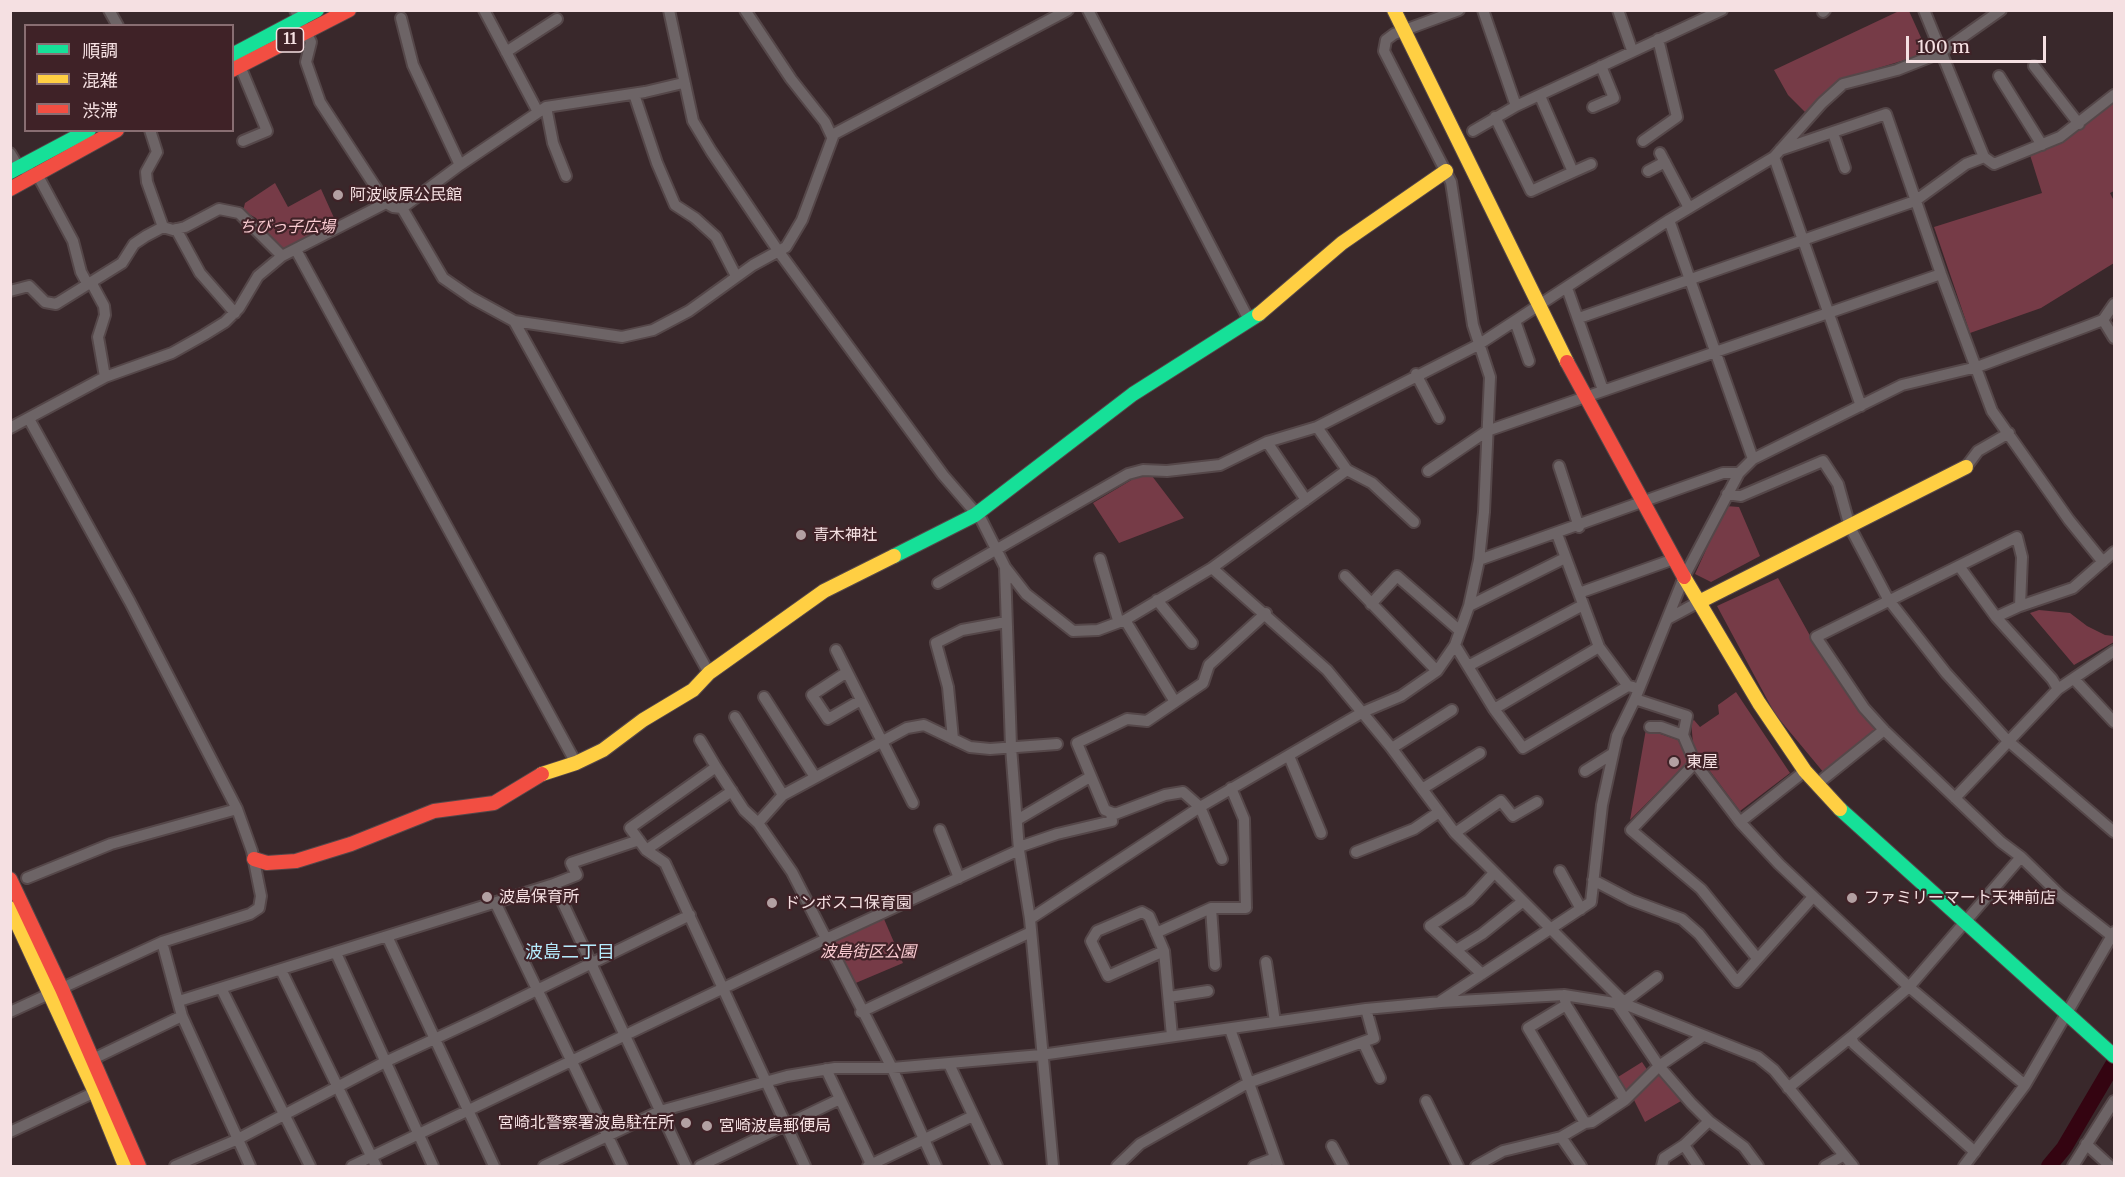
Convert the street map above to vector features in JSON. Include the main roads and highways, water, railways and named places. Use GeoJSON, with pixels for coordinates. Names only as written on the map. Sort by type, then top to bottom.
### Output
{"type":"FeatureCollection","features":[{"type":"Feature","properties":{"kind":"waterway"},"geometry":{"type":"LineString","coordinates":[[2049,1166],[2064,1148],[2114,1063]]}},
{"type":"Feature","properties":{"kind":"place","name":"阿波岐原公民館"},"geometry":{"type":"Point","coordinates":[338,195]}},
{"type":"Feature","properties":{"kind":"place","name":"青木神社"},"geometry":{"type":"Point","coordinates":[801,535]}},
{"type":"Feature","properties":{"kind":"place","name":"東屋"},"geometry":{"type":"Point","coordinates":[1674,762]}},
{"type":"Feature","properties":{"kind":"place","name":"波島保育所"},"geometry":{"type":"Point","coordinates":[487,897]}},
{"type":"Feature","properties":{"kind":"place","name":"ファミリーマート天神前店"},"geometry":{"type":"Point","coordinates":[1852,898]}},
{"type":"Feature","properties":{"kind":"place","name":"ドンボスコ保育園"},"geometry":{"type":"Point","coordinates":[772,903]}},
{"type":"Feature","properties":{"kind":"place","name":"宮崎北警察署波島駐在所"},"geometry":{"type":"Point","coordinates":[686,1123]}},
{"type":"Feature","properties":{"kind":"place","name":"宮崎波島郵便局"},"geometry":{"type":"Point","coordinates":[707,1126]}},
{"type":"Feature","properties":{"kind":"district","name":"波島二丁目"},"geometry":{"type":"Point","coordinates":[570,953]}},
{"type":"Feature","properties":{"kind":"park label","name":"ちびっ子広場"},"geometry":{"type":"Point","coordinates":[287,227]}},
{"type":"Feature","properties":{"kind":"park label","name":"波島街区公園"},"geometry":{"type":"Point","coordinates":[868,952]}}]}
